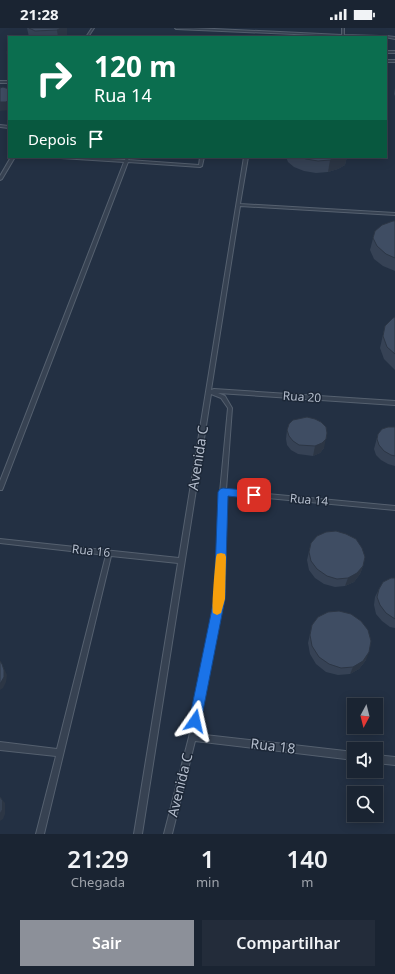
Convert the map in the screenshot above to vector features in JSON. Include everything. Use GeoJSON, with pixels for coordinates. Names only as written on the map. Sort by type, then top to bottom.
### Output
{"type":"FeatureCollection","features":[{"type":"Feature","properties":{"kind":"lane"},"geometry":{"type":"LineString","coordinates":[[176,28],[362,36]]}},
{"type":"Feature","properties":{"kind":"lane"},"geometry":{"type":"LineString","coordinates":[[343,28],[343,35]]}},
{"type":"Feature","properties":{"kind":"lane"},"geometry":{"type":"LineString","coordinates":[[0,179],[13,158]]}},
{"type":"Feature","properties":{"kind":"lane"},"geometry":{"type":"LineString","coordinates":[[94,158],[128,159],[200,166],[202,158]]}},
{"type":"Feature","properties":{"kind":"lane","name":"Avenida C"},"geometry":{"type":"LineString","coordinates":[[138,834],[246,158]]}},
{"type":"Feature","properties":{"kind":"lane"},"geometry":{"type":"LineString","coordinates":[[0,488],[128,159]]}},
{"type":"Feature","properties":{"kind":"lane"},"geometry":{"type":"LineString","coordinates":[[238,205],[395,214]]}},
{"type":"Feature","properties":{"kind":"lane","name":"Avenida C"},"geometry":{"type":"LineString","coordinates":[[168,834],[192,737],[219,599],[223,492],[230,408],[223,397],[209,390]]}},
{"type":"Feature","properties":{"kind":"lane","name":"Rua 20"},"geometry":{"type":"LineString","coordinates":[[209,390],[395,403]]}},
{"type":"Feature","properties":{"kind":"lane","name":"Rua 14"},"geometry":{"type":"LineString","coordinates":[[223,492],[395,508]]}},
{"type":"Feature","properties":{"kind":"lane","name":"Rua 16"},"geometry":{"type":"LineString","coordinates":[[0,541],[181,561]]}},
{"type":"Feature","properties":{"kind":"lane"},"geometry":{"type":"LineString","coordinates":[[40,834],[109,553]]}},
{"type":"Feature","properties":{"kind":"lane","name":"Rua 18"},"geometry":{"type":"LineString","coordinates":[[192,737],[347,755]]}},
{"type":"Feature","properties":{"kind":"lane"},"geometry":{"type":"LineString","coordinates":[[0,746],[60,754]]}},
{"type":"Feature","properties":{"kind":"lane"},"geometry":{"type":"LineString","coordinates":[[383,760],[395,761]]}},
{"type":"Feature","properties":{"kind":"building"},"geometry":{"type":"Polygon","coordinates":[[[29,28],[61,28],[57,30],[35,31],[29,28]]]}},
{"type":"Feature","properties":{"kind":"building"},"geometry":{"type":"Polygon","coordinates":[[[3,87],[8,89],[8,101],[6,102],[0,102],[0,88],[3,87]]]}},
{"type":"Feature","properties":{"kind":"building"},"geometry":{"type":"Polygon","coordinates":[[[303,158],[337,158],[318,161],[303,158]]]}},
{"type":"Feature","properties":{"kind":"building"},"geometry":{"type":"Polygon","coordinates":[[[395,221],[395,258],[386,254],[377,246],[373,238],[375,231],[382,225],[395,221]]]}},
{"type":"Feature","properties":{"kind":"building"},"geometry":{"type":"Polygon","coordinates":[[[395,317],[395,354],[387,347],[383,336],[385,326],[395,317]]]}},
{"type":"Feature","properties":{"kind":"building"},"geometry":{"type":"Polygon","coordinates":[[[307,417],[321,422],[326,427],[326,439],[322,443],[315,446],[299,445],[289,436],[287,430],[289,424],[293,420],[307,417]]]}},
{"type":"Feature","properties":{"kind":"building"},"geometry":{"type":"Polygon","coordinates":[[[395,427],[395,456],[384,451],[379,445],[377,439],[378,434],[382,429],[395,427]]]}},
{"type":"Feature","properties":{"kind":"building"},"geometry":{"type":"Polygon","coordinates":[[[336,531],[356,539],[362,548],[365,557],[363,566],[357,573],[348,578],[337,579],[327,576],[317,569],[311,561],[309,552],[311,543],[317,536],[326,532],[336,531]]]}},
{"type":"Feature","properties":{"kind":"building"},"geometry":{"type":"Polygon","coordinates":[[[391,578],[395,578],[395,619],[386,613],[380,605],[377,597],[383,582],[391,578]]]}},
{"type":"Feature","properties":{"kind":"building"},"geometry":{"type":"Polygon","coordinates":[[[339,611],[351,614],[361,621],[368,630],[371,641],[369,652],[363,661],[353,667],[341,668],[329,664],[319,657],[312,646],[310,635],[312,625],[318,617],[328,612],[339,611]]]}},
{"type":"Feature","properties":{"kind":"building"},"geometry":{"type":"Polygon","coordinates":[[[0,661],[4,670],[4,677],[0,684],[0,661]]]}},
{"type":"Feature","properties":{"kind":"building"},"geometry":{"type":"Polygon","coordinates":[[[0,797],[2,800],[2,810],[0,814],[0,797]]]}},
{"type":"Feature","properties":{"kind":"slow traffic"},"geometry":{"type":"LineString","coordinates":[[217,610],[221,557]]}},
{"type":"Feature","properties":{"kind":"route"},"geometry":{"type":"LineString","coordinates":[[195,721],[219,599],[223,492],[254,495]]}}]}
